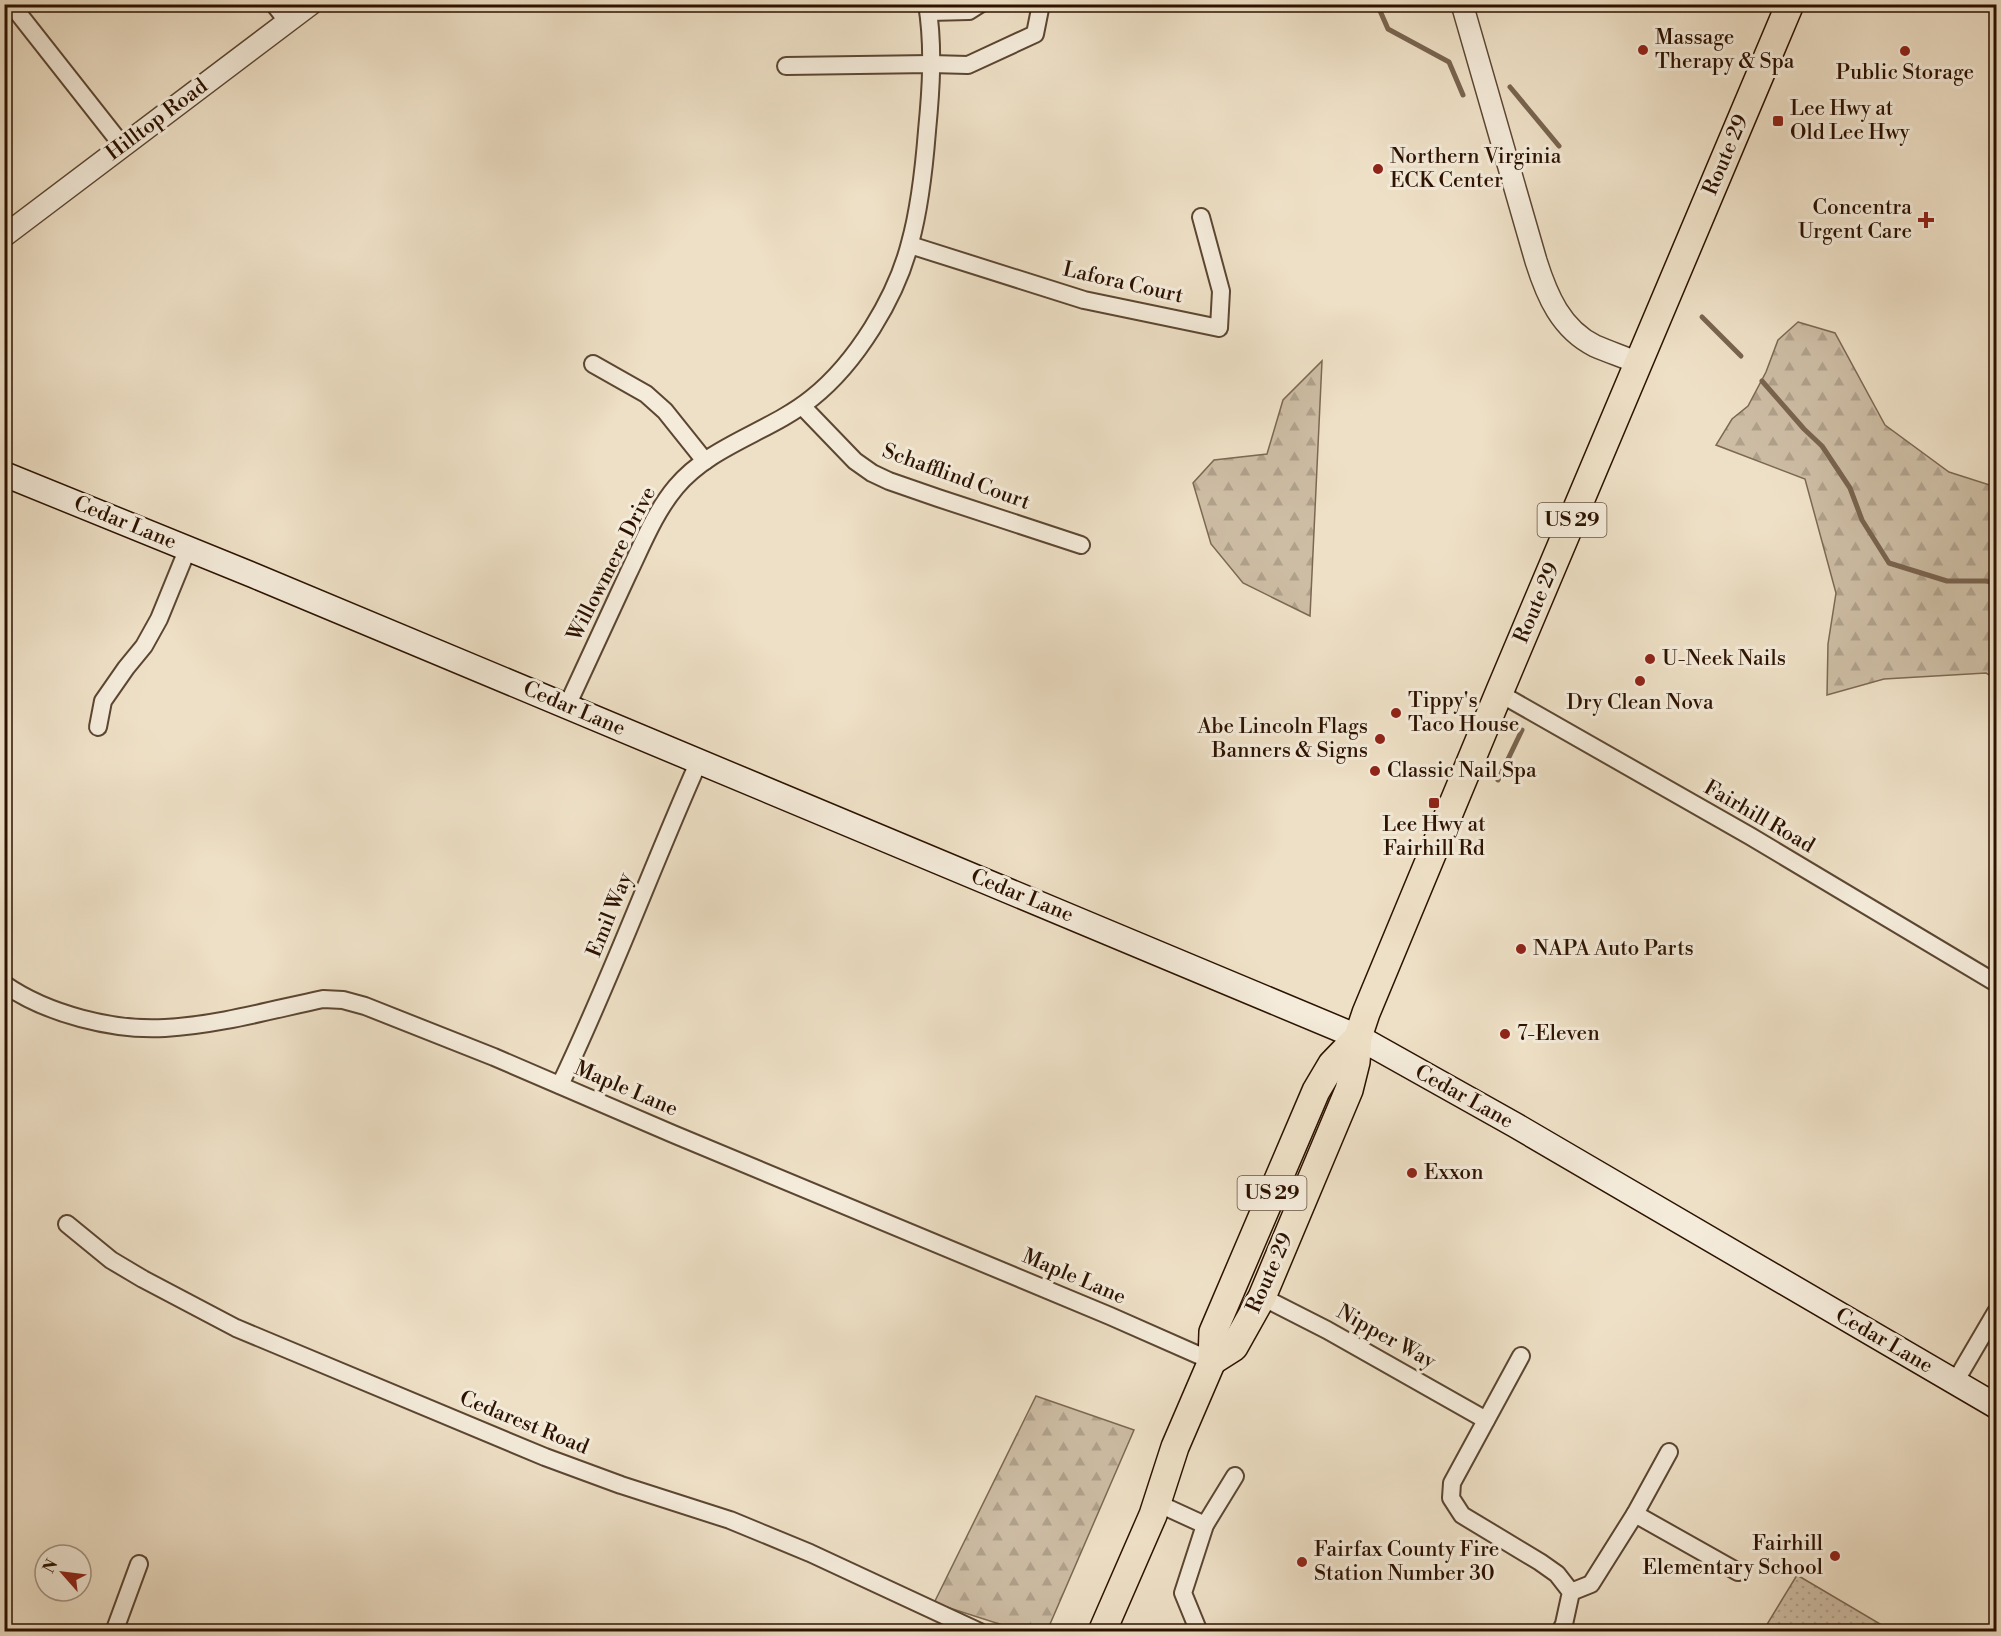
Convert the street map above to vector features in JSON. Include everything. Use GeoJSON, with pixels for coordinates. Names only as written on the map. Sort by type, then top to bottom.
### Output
{"type":"FeatureCollection","features":[{"type":"Feature","properties":{"kind":"main road","name":"Route 29"},"geometry":{"type":"LineString","coordinates":[[1212,1362],[1234,1347],[1262,1297],[1349,1090],[1356,1062],[1358,1037],[1366,1014],[1790,4]]}},
{"type":"Feature","properties":{"kind":"main road","name":"Cedar Lane"},"geometry":{"type":"LineString","coordinates":[[4,474],[567,706],[1358,1037],[1515,1125],[1996,1406]]}},
{"type":"Feature","properties":{"kind":"main road","name":"Route 29"},"geometry":{"type":"LineString","coordinates":[[1102,1632],[1153,1515],[1175,1447],[1212,1362],[1213,1332],[1316,1091],[1332,1064],[1358,1037]]}},
{"type":"Feature","properties":{"kind":"street"},"geometry":{"type":"LineString","coordinates":[[11,4],[122,145]]}},
{"type":"Feature","properties":{"kind":"street"},"geometry":{"type":"LineString","coordinates":[[274,4],[288,22]]}},
{"type":"Feature","properties":{"kind":"street","name":"Hilltop Road"},"geometry":{"type":"LineString","coordinates":[[4,236],[311,4]]}},
{"type":"Feature","properties":{"kind":"street"},"geometry":{"type":"LineString","coordinates":[[928,8],[969,10],[980,4]]}},
{"type":"Feature","properties":{"kind":"street"},"geometry":{"type":"LineString","coordinates":[[786,66],[968,65],[1035,34],[1041,4]]}},
{"type":"Feature","properties":{"kind":"street"},"geometry":{"type":"LineString","coordinates":[[1462,4],[1545,289],[1570,329],[1596,346],[1638,363]]}},
{"type":"Feature","properties":{"kind":"street","name":"Willowmere Drive"},"geometry":{"type":"LineString","coordinates":[[567,706],[637,556],[664,504],[686,476],[705,461],[802,406],[841,370],[863,344],[879,316],[910,245],[923,180],[930,103],[931,64],[928,8]]}},
{"type":"Feature","properties":{"kind":"street","name":"Lafora Court"},"geometry":{"type":"LineString","coordinates":[[910,245],[1084,300],[1219,328],[1221,291],[1201,217]]}},
{"type":"Feature","properties":{"kind":"street"},"geometry":{"type":"LineString","coordinates":[[593,364],[646,394],[665,411],[705,461]]}},
{"type":"Feature","properties":{"kind":"street","name":"Schafflind Court"},"geometry":{"type":"LineString","coordinates":[[802,406],[855,461],[889,482],[1081,545]]}},
{"type":"Feature","properties":{"kind":"street"},"geometry":{"type":"LineString","coordinates":[[98,727],[103,701],[149,637],[159,619],[188,549]]}},
{"type":"Feature","properties":{"kind":"street","name":"Fairhill Road"},"geometry":{"type":"LineString","coordinates":[[1499,693],[1750,836],[1996,983]]}},
{"type":"Feature","properties":{"kind":"street","name":"Emil Way"},"geometry":{"type":"LineString","coordinates":[[560,1085],[605,985],[699,761]]}},
{"type":"Feature","properties":{"kind":"street","name":"Maple Lane"},"geometry":{"type":"LineString","coordinates":[[4,984],[45,1007],[64,1014],[129,1027],[163,1028],[196,1025],[323,999],[344,1000],[395,1017],[560,1085],[1110,1316],[1212,1362]]}},
{"type":"Feature","properties":{"kind":"street","name":"Cedarest Road"},"geometry":{"type":"LineString","coordinates":[[67,1224],[111,1260],[236,1328],[545,1457],[621,1485],[730,1520],[810,1553],[980,1632]]}},
{"type":"Feature","properties":{"kind":"street","name":"Nipper Way"},"geometry":{"type":"LineString","coordinates":[[1262,1297],[1328,1330],[1486,1420]]}},
{"type":"Feature","properties":{"kind":"street"},"geometry":{"type":"LineString","coordinates":[[1955,1382],[1996,1312]]}},
{"type":"Feature","properties":{"kind":"street"},"geometry":{"type":"LineString","coordinates":[[1521,1356],[1452,1483],[1452,1498],[1462,1515],[1557,1574],[1571,1592]]}},
{"type":"Feature","properties":{"kind":"street"},"geometry":{"type":"LineString","coordinates":[[1571,1592],[1591,1584],[1635,1514],[1669,1452]]}},
{"type":"Feature","properties":{"kind":"street"},"geometry":{"type":"LineString","coordinates":[[1199,1632],[1184,1593],[1205,1525],[1235,1476]]}},
{"type":"Feature","properties":{"kind":"street"},"geometry":{"type":"LineString","coordinates":[[1157,1503],[1205,1525]]}},
{"type":"Feature","properties":{"kind":"street"},"geometry":{"type":"LineString","coordinates":[[1635,1514],[1738,1572]]}},
{"type":"Feature","properties":{"kind":"street"},"geometry":{"type":"LineString","coordinates":[[114,1632],[139,1564]]}},
{"type":"Feature","properties":{"kind":"street"},"geometry":{"type":"LineString","coordinates":[[1560,1632],[1571,1592]]}},
{"type":"Feature","properties":{"kind":"green space"},"geometry":{"type":"Polygon","coordinates":[[[1798,322],[1835,333],[1885,425],[1949,472],[1996,487],[1996,679],[1986,673],[1884,679],[1827,695],[1828,644],[1836,593],[1805,479],[1716,445],[1732,419],[1748,406],[1766,372],[1778,340],[1798,322]]]}},
{"type":"Feature","properties":{"kind":"green space"},"geometry":{"type":"Polygon","coordinates":[[[1322,361],[1310,616],[1243,583],[1211,544],[1193,483],[1214,460],[1267,454],[1283,400],[1322,361]]]}},
{"type":"Feature","properties":{"kind":"green space"},"geometry":{"type":"Polygon","coordinates":[[[1036,1396],[1134,1430],[1047,1631],[1021,1631],[934,1603],[1036,1396]]]}},
{"type":"Feature","properties":{"kind":"green space"},"geometry":{"type":"Polygon","coordinates":[[[1797,1575],[1892,1631],[1763,1631],[1797,1575]]]}},
{"type":"Feature","properties":{"kind":"waterway"},"geometry":{"type":"LineString","coordinates":[[1377,4],[1388,29],[1449,62],[1463,95]]}},
{"type":"Feature","properties":{"kind":"waterway"},"geometry":{"type":"LineString","coordinates":[[1510,87],[1559,146]]}},
{"type":"Feature","properties":{"kind":"waterway"},"geometry":{"type":"LineString","coordinates":[[1702,317],[1741,356]]}},
{"type":"Feature","properties":{"kind":"waterway"},"geometry":{"type":"LineString","coordinates":[[1762,381],[1822,446],[1850,488],[1862,520],[1889,563],[1947,581],[1996,583]]}},
{"type":"Feature","properties":{"kind":"waterway"},"geometry":{"type":"LineString","coordinates":[[1498,780],[1522,730]]}},
{"type":"Feature","properties":{"kind":"place","name":"Massage Therapy & Spa"},"geometry":{"type":"Point","coordinates":[1643,50]}},
{"type":"Feature","properties":{"kind":"place","name":"Public Storage"},"geometry":{"type":"Point","coordinates":[1905,51]}},
{"type":"Feature","properties":{"kind":"place","name":"Lee Hwy at Old Lee Hwy"},"geometry":{"type":"Point","coordinates":[1778,121]}},
{"type":"Feature","properties":{"kind":"place","name":"Northern Virginia ECK Center"},"geometry":{"type":"Point","coordinates":[1378,169]}},
{"type":"Feature","properties":{"kind":"place","name":"Concentra Urgent Care"},"geometry":{"type":"Point","coordinates":[1926,220]}},
{"type":"Feature","properties":{"kind":"place","name":"U-Neek Nails"},"geometry":{"type":"Point","coordinates":[1650,659]}},
{"type":"Feature","properties":{"kind":"place","name":"Dry Clean Nova"},"geometry":{"type":"Point","coordinates":[1640,681]}},
{"type":"Feature","properties":{"kind":"place","name":"Tippy's Taco House"},"geometry":{"type":"Point","coordinates":[1396,713]}},
{"type":"Feature","properties":{"kind":"place","name":"Abe Lincoln Flags Banners & Signs"},"geometry":{"type":"Point","coordinates":[1380,739]}},
{"type":"Feature","properties":{"kind":"place","name":"Classic Nail Spa"},"geometry":{"type":"Point","coordinates":[1375,771]}},
{"type":"Feature","properties":{"kind":"place","name":"Lee Hwy at Fairhill Rd"},"geometry":{"type":"Point","coordinates":[1434,803]}},
{"type":"Feature","properties":{"kind":"place","name":"NAPA Auto Parts"},"geometry":{"type":"Point","coordinates":[1521,949]}},
{"type":"Feature","properties":{"kind":"place","name":"7-Eleven"},"geometry":{"type":"Point","coordinates":[1505,1034]}},
{"type":"Feature","properties":{"kind":"place","name":"Exxon"},"geometry":{"type":"Point","coordinates":[1412,1173]}},
{"type":"Feature","properties":{"kind":"place","name":"Fairhill Elementary School"},"geometry":{"type":"Point","coordinates":[1835,1556]}},
{"type":"Feature","properties":{"kind":"place","name":"Fairfax County Fire Station Number 30"},"geometry":{"type":"Point","coordinates":[1302,1562]}}]}
